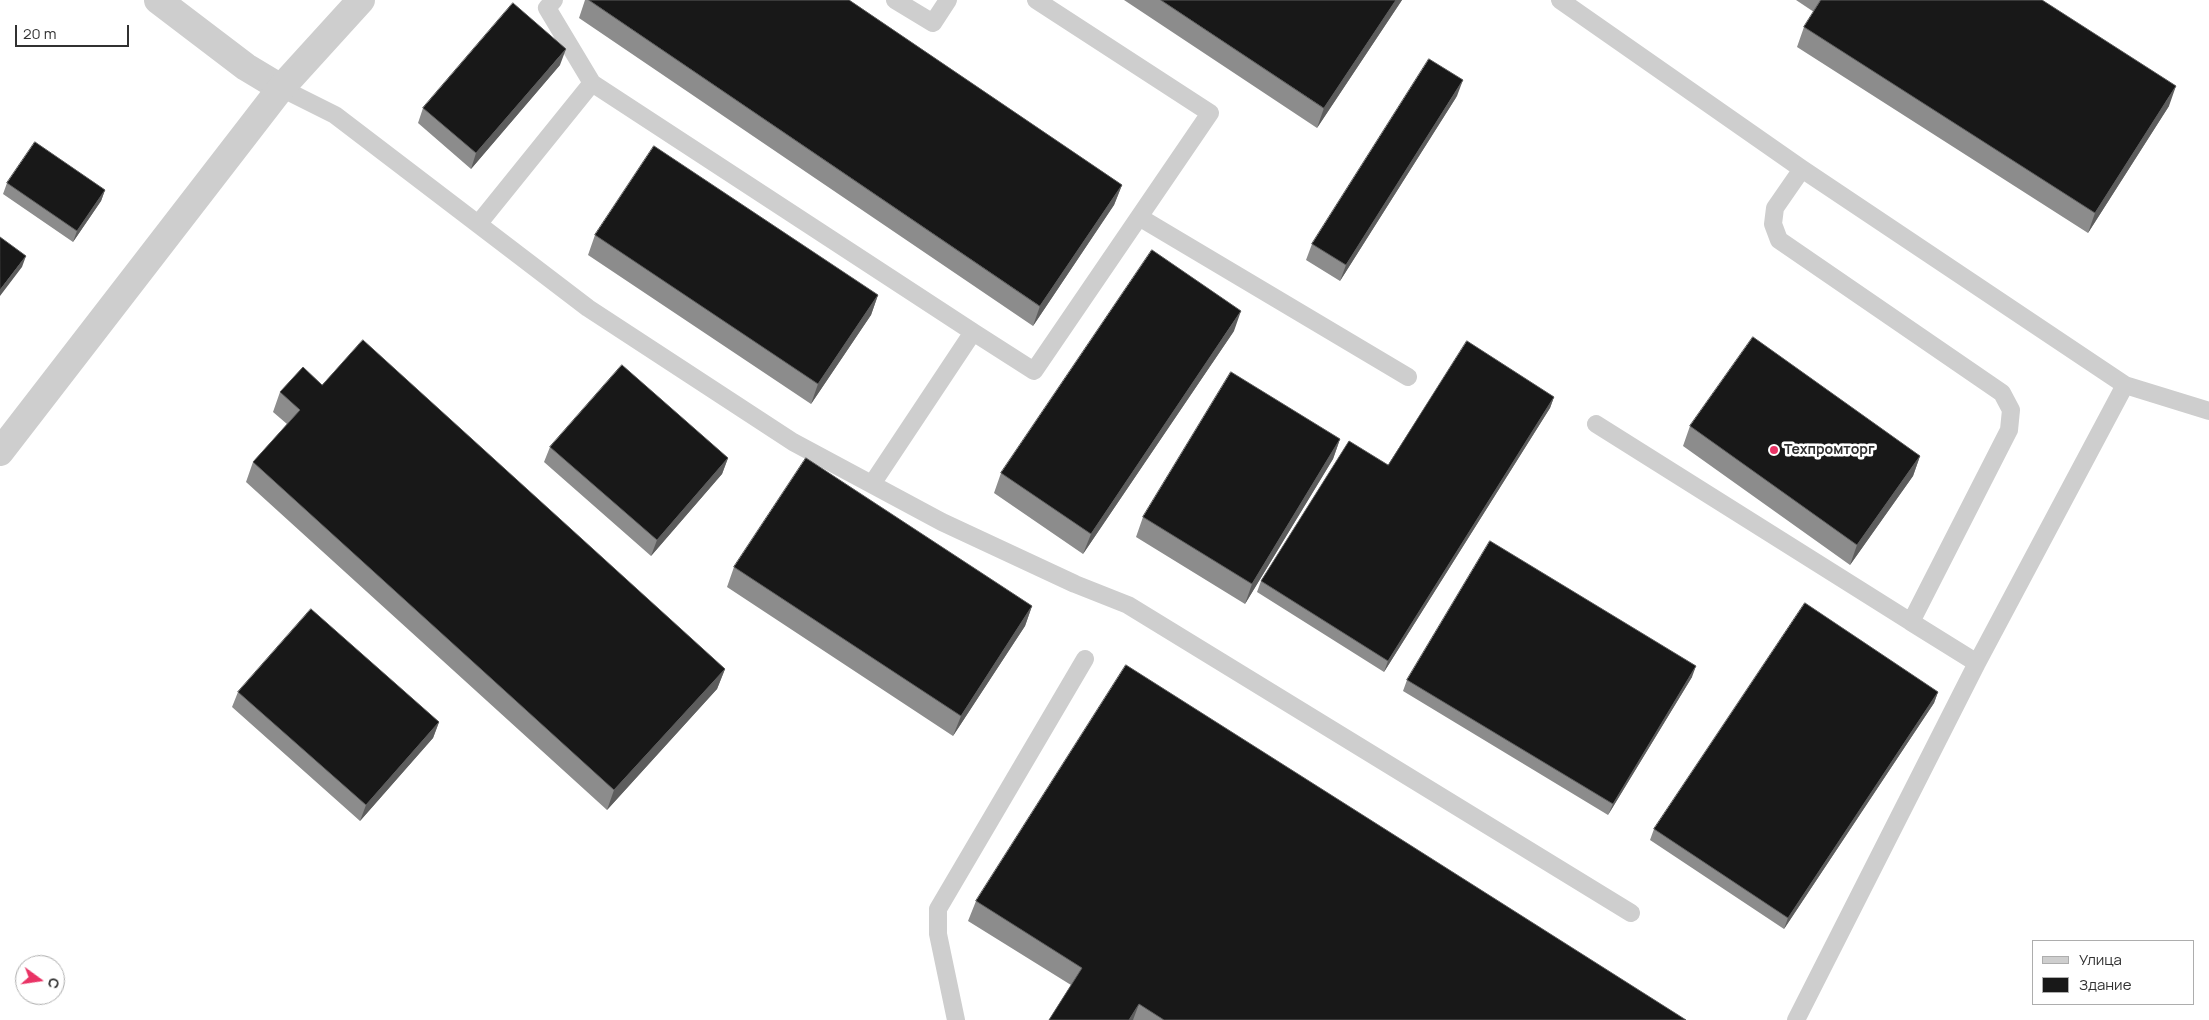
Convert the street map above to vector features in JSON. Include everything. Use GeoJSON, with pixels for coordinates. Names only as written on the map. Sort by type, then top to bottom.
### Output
{"type":"FeatureCollection","features":[{"type":"Feature","properties":{"kind":"street"},"geometry":{"type":"LineString","coordinates":[[158,0],[246,68],[281,88]]}},
{"type":"Feature","properties":{"kind":"street"},"geometry":{"type":"LineString","coordinates":[[0,452],[281,88],[360,0]]}},
{"type":"Feature","properties":{"kind":"lane"},"geometry":{"type":"LineString","coordinates":[[554,0],[547,8],[592,83],[1034,371],[1210,113],[1036,0]]}},
{"type":"Feature","properties":{"kind":"lane"},"geometry":{"type":"LineString","coordinates":[[895,0],[933,24],[948,0]]}},
{"type":"Feature","properties":{"kind":"lane"},"geometry":{"type":"LineString","coordinates":[[1560,0],[1802,168],[2124,385],[2209,410]]}},
{"type":"Feature","properties":{"kind":"lane"},"geometry":{"type":"LineString","coordinates":[[479,223],[592,83]]}},
{"type":"Feature","properties":{"kind":"lane"},"geometry":{"type":"LineString","coordinates":[[281,88],[335,114],[588,308],[793,442],[960,530],[1075,584],[1128,605],[1631,914]]}},
{"type":"Feature","properties":{"kind":"lane"},"geometry":{"type":"LineString","coordinates":[[1802,168],[1775,208],[1773,224],[1779,240],[2002,393],[2010,410],[2009,430],[1911,622]]}},
{"type":"Feature","properties":{"kind":"lane"},"geometry":{"type":"LineString","coordinates":[[1140,216],[1408,377]]}},
{"type":"Feature","properties":{"kind":"lane"},"geometry":{"type":"LineString","coordinates":[[872,484],[974,332]]}},
{"type":"Feature","properties":{"kind":"lane"},"geometry":{"type":"LineString","coordinates":[[1796,1020],[1977,663],[2124,385]]}},
{"type":"Feature","properties":{"kind":"lane"},"geometry":{"type":"LineString","coordinates":[[1596,424],[1977,663]]}},
{"type":"Feature","properties":{"kind":"lane"},"geometry":{"type":"LineString","coordinates":[[956,1020],[938,934],[938,909],[1085,659]]}},
{"type":"Feature","properties":{"kind":"building"},"geometry":{"type":"Polygon","coordinates":[[[589,0],[849,0],[1122,185],[1040,306],[589,0]]]}},
{"type":"Feature","properties":{"kind":"building"},"geometry":{"type":"Polygon","coordinates":[[[1161,0],[1396,0],[1324,108],[1161,0]]]}},
{"type":"Feature","properties":{"kind":"building"},"geometry":{"type":"Polygon","coordinates":[[[1821,0],[2042,0],[2176,86],[2095,213],[1804,27],[1821,0]]]}},
{"type":"Feature","properties":{"kind":"building"},"geometry":{"type":"Polygon","coordinates":[[[513,3],[566,49],[476,153],[423,108],[513,3]]]}},
{"type":"Feature","properties":{"kind":"building"},"geometry":{"type":"Polygon","coordinates":[[[1429,59],[1463,80],[1346,265],[1312,244],[1429,59]]]}},
{"type":"Feature","properties":{"kind":"building"},"geometry":{"type":"Polygon","coordinates":[[[35,142],[105,190],[77,231],[7,183],[35,142]]]}},
{"type":"Feature","properties":{"kind":"building"},"geometry":{"type":"Polygon","coordinates":[[[654,146],[878,295],[818,384],[595,235],[654,146]]]}},
{"type":"Feature","properties":{"kind":"building"},"geometry":{"type":"Polygon","coordinates":[[[0,237],[26,256],[0,290],[0,237]]]}},
{"type":"Feature","properties":{"kind":"building"},"geometry":{"type":"Polygon","coordinates":[[[1152,250],[1241,311],[1091,534],[1001,473],[1152,250]]]}},
{"type":"Feature","properties":{"kind":"building"},"geometry":{"type":"Polygon","coordinates":[[[1753,337],[1920,456],[1857,545],[1690,426],[1753,337]]]}},
{"type":"Feature","properties":{"kind":"building"},"geometry":{"type":"Polygon","coordinates":[[[363,340],[725,669],[614,790],[253,462],[300,410],[280,392],[303,367],[322,385],[363,340]]]}},
{"type":"Feature","properties":{"kind":"building"},"geometry":{"type":"Polygon","coordinates":[[[1467,341],[1554,397],[1388,661],[1261,581],[1349,441],[1388,465],[1467,341]]]}},
{"type":"Feature","properties":{"kind":"building"},"geometry":{"type":"Polygon","coordinates":[[[622,365],[728,458],[657,540],[550,447],[622,365]]]}},
{"type":"Feature","properties":{"kind":"building"},"geometry":{"type":"Polygon","coordinates":[[[1231,372],[1340,439],[1252,584],[1143,517],[1231,372]]]}},
{"type":"Feature","properties":{"kind":"building"},"geometry":{"type":"Polygon","coordinates":[[[806,458],[1032,606],[961,716],[734,567],[806,458]]]}},
{"type":"Feature","properties":{"kind":"building"},"geometry":{"type":"Polygon","coordinates":[[[1490,541],[1696,666],[1613,804],[1407,680],[1490,541]]]}},
{"type":"Feature","properties":{"kind":"building"},"geometry":{"type":"Polygon","coordinates":[[[1805,603],[1938,692],[1788,918],[1654,829],[1805,603]]]}},
{"type":"Feature","properties":{"kind":"building"},"geometry":{"type":"Polygon","coordinates":[[[311,609],[439,722],[366,805],[238,692],[311,609]]]}},
{"type":"Feature","properties":{"kind":"building"},"geometry":{"type":"Polygon","coordinates":[[[1126,665],[1686,1020],[1164,1020],[1139,1004],[1129,1020],[1049,1020],[1082,968],[976,901],[1126,665]]]}},
{"type":"Feature","properties":{"kind":"place","name":"Техпромторг"},"geometry":{"type":"Point","coordinates":[1774,450]}}]}
